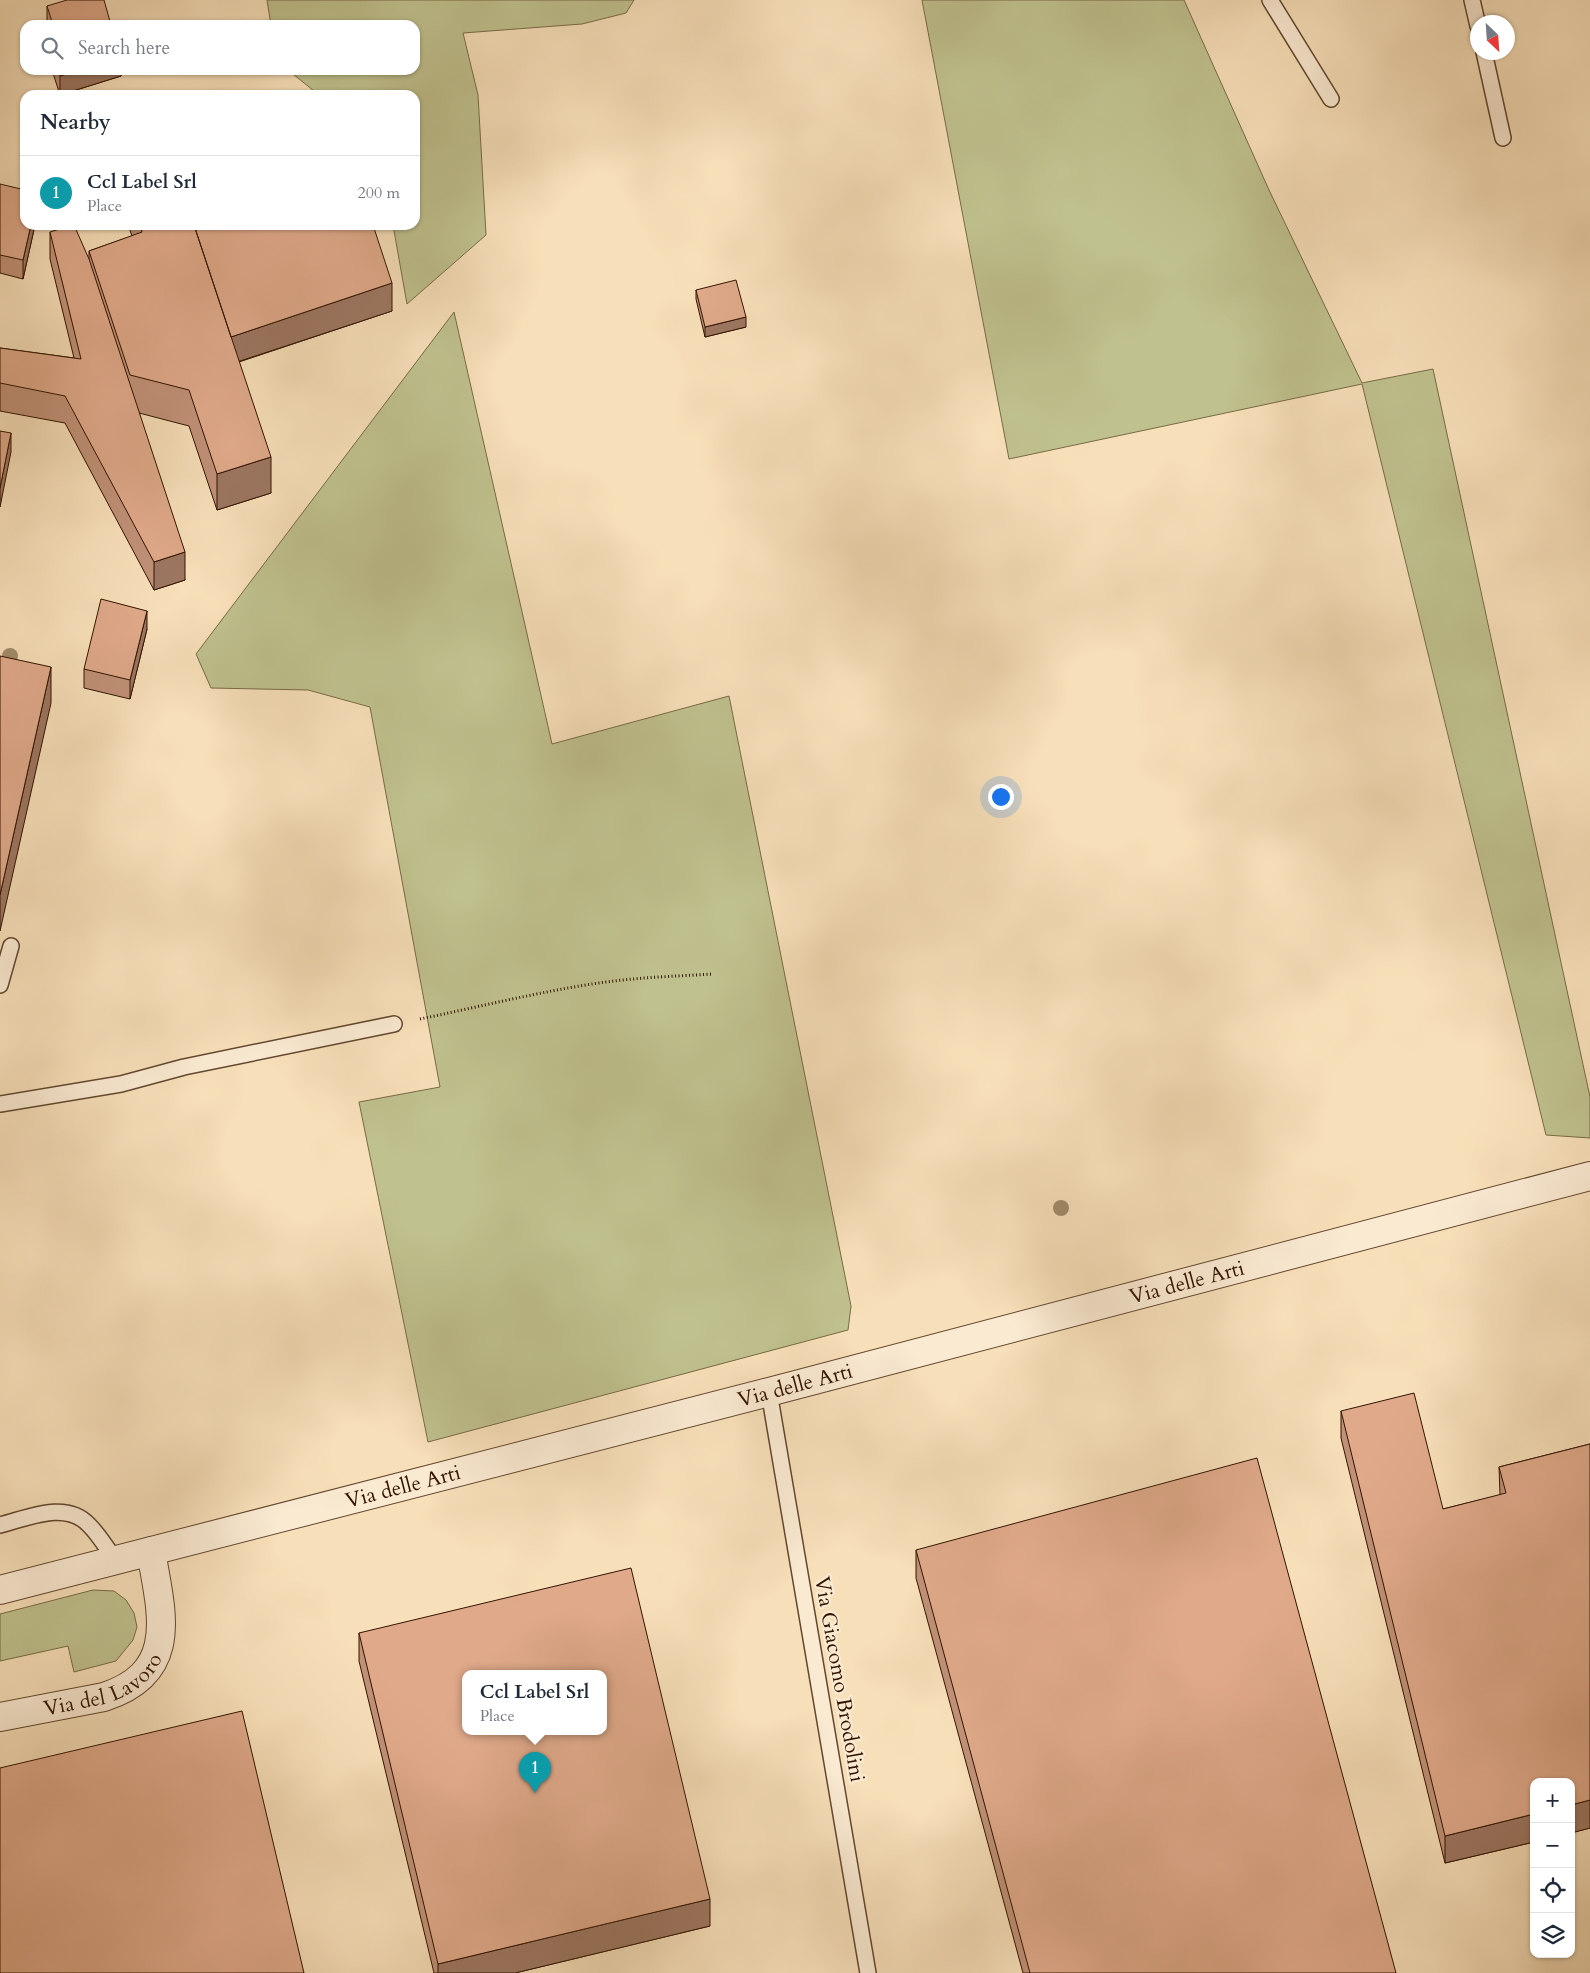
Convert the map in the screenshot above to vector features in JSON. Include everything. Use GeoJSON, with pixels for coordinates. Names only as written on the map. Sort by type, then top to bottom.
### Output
{"type":"FeatureCollection","features":[{"type":"Feature","properties":{"kind":"street","name":"Via delle Arti"},"geometry":{"type":"LineString","coordinates":[[0,1590],[769,1392],[1590,1176]]}},
{"type":"Feature","properties":{"kind":"street","name":"Via del Lavoro"},"geometry":{"type":"LineString","coordinates":[[0,1717],[104,1697],[118,1692],[136,1680],[149,1667],[158,1653],[162,1630],[151,1551]]}},
{"type":"Feature","properties":{"kind":"lane"},"geometry":{"type":"LineString","coordinates":[[1270,0],[1331,99]]}},
{"type":"Feature","properties":{"kind":"lane"},"geometry":{"type":"LineString","coordinates":[[1472,0],[1475,15]]}},
{"type":"Feature","properties":{"kind":"lane"},"geometry":{"type":"LineString","coordinates":[[1486,60],[1503,138]]}},
{"type":"Feature","properties":{"kind":"lane"},"geometry":{"type":"LineString","coordinates":[[0,985],[11,946]]}},
{"type":"Feature","properties":{"kind":"lane"},"geometry":{"type":"LineString","coordinates":[[0,1104],[121,1084],[202,1063],[394,1024]]}},
{"type":"Feature","properties":{"kind":"lane","name":"Via Giacomo Brodolini"},"geometry":{"type":"LineString","coordinates":[[769,1392],[868,1973]]}},
{"type":"Feature","properties":{"kind":"lane"},"geometry":{"type":"LineString","coordinates":[[0,1524],[58,1511],[69,1512],[89,1524],[115,1560]]}},
{"type":"Feature","properties":{"kind":"path"},"geometry":{"type":"LineString","coordinates":[[394,1024],[557,990],[613,981],[713,974]]}},
{"type":"Feature","properties":{"kind":"green space"},"geometry":{"type":"Polygon","coordinates":[[[267,0],[634,0],[626,13],[582,24],[463,33],[478,95],[486,235],[407,304],[394,230],[420,230],[420,90],[313,90],[294,75],[420,75],[420,20],[270,20],[267,0]]]}},
{"type":"Feature","properties":{"kind":"green space"},"geometry":{"type":"Polygon","coordinates":[[[922,0],[1184,0],[1269,190],[1362,383],[1433,369],[1590,1097],[1590,1138],[1546,1135],[1362,384],[1009,459],[922,0]]]}},
{"type":"Feature","properties":{"kind":"green space"},"geometry":{"type":"Polygon","coordinates":[[[454,312],[552,744],[729,696],[851,1306],[848,1330],[428,1442],[359,1102],[440,1087],[370,707],[308,690],[211,688],[196,654],[454,312]]]}},
{"type":"Feature","properties":{"kind":"green space"},"geometry":{"type":"Polygon","coordinates":[[[93,1590],[114,1591],[126,1600],[134,1613],[137,1627],[133,1640],[116,1661],[74,1672],[68,1646],[0,1661],[0,1614],[93,1590]]]}},
{"type":"Feature","properties":{"kind":"building"},"geometry":{"type":"Polygon","coordinates":[[[67,0],[104,0],[110,20],[51,20],[47,6],[67,0]]]}},
{"type":"Feature","properties":{"kind":"building"},"geometry":{"type":"Polygon","coordinates":[[[0,184],[20,189],[20,230],[30,230],[23,260],[0,255],[0,184]]]}},
{"type":"Feature","properties":{"kind":"building"},"geometry":{"type":"Polygon","coordinates":[[[56,230],[76,230],[89,259],[185,552],[154,562],[65,396],[0,383],[0,348],[81,359],[50,232],[56,230]]]}},
{"type":"Feature","properties":{"kind":"building"},"geometry":{"type":"Polygon","coordinates":[[[141,230],[196,230],[271,457],[217,474],[189,390],[130,375],[89,251],[142,232],[141,230]]]}},
{"type":"Feature","properties":{"kind":"building"},"geometry":{"type":"Polygon","coordinates":[[[196,230],[375,230],[392,283],[231,337],[196,230]]]}},
{"type":"Feature","properties":{"kind":"building"},"geometry":{"type":"Polygon","coordinates":[[[736,280],[746,317],[705,327],[696,290],[736,280]]]}},
{"type":"Feature","properties":{"kind":"building"},"geometry":{"type":"Polygon","coordinates":[[[0,431],[11,433],[0,488],[0,431]]]}},
{"type":"Feature","properties":{"kind":"building"},"geometry":{"type":"Polygon","coordinates":[[[101,599],[147,611],[130,680],[84,669],[101,599]]]}},
{"type":"Feature","properties":{"kind":"building"},"geometry":{"type":"Polygon","coordinates":[[[0,656],[51,667],[0,895],[0,656]]]}},
{"type":"Feature","properties":{"kind":"building"},"geometry":{"type":"Polygon","coordinates":[[[1414,1393],[1443,1509],[1506,1493],[1499,1467],[1590,1444],[1590,1800],[1575,1804],[1575,1778],[1530,1778],[1530,1815],[1445,1836],[1341,1411],[1414,1393]]]}},
{"type":"Feature","properties":{"kind":"building"},"geometry":{"type":"Polygon","coordinates":[[[1257,1458],[1396,1973],[1030,1973],[916,1550],[1257,1458]]]}},
{"type":"Feature","properties":{"kind":"building"},"geometry":{"type":"Polygon","coordinates":[[[631,1568],[710,1899],[438,1964],[359,1633],[631,1568]]]}},
{"type":"Feature","properties":{"kind":"building"},"geometry":{"type":"Polygon","coordinates":[[[242,1711],[304,1973],[0,1973],[0,1768],[242,1711]]]}},
{"type":"Feature","properties":{"kind":"place","name":"Ccl Label Srl"},"geometry":{"type":"Point","coordinates":[535,1793]}}]}
